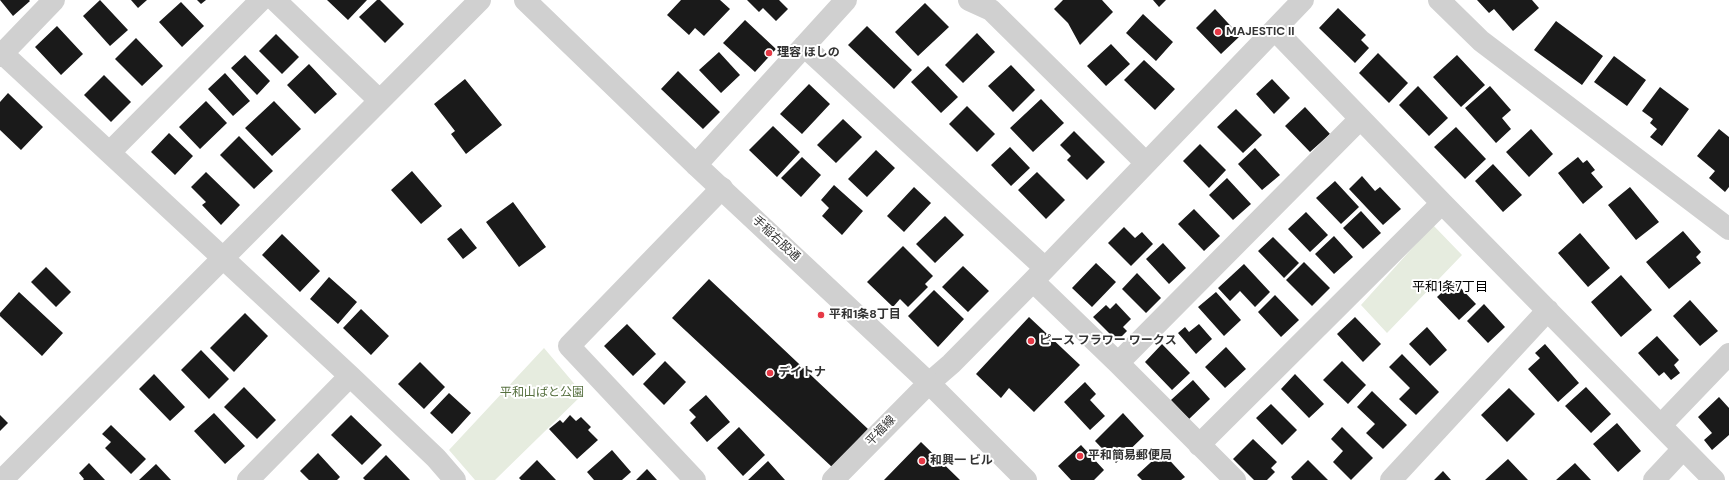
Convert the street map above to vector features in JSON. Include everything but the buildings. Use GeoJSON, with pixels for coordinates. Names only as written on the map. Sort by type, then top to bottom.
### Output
{"type":"FeatureCollection","features":[{"type":"Feature","properties":{"kind":"street"},"geometry":{"type":"LineString","coordinates":[[54,0],[1,54],[110,152],[350,376],[436,458],[455,480]]}},
{"type":"Feature","properties":{"kind":"street"},"geometry":{"type":"LineString","coordinates":[[110,152],[261,0]]}},
{"type":"Feature","properties":{"kind":"street"},"geometry":{"type":"LineString","coordinates":[[275,0],[379,100]]}},
{"type":"Feature","properties":{"kind":"street"},"geometry":{"type":"LineString","coordinates":[[2,480],[480,0]]}},
{"type":"Feature","properties":{"kind":"street","name":"手稲右股通"},"geometry":{"type":"LineString","coordinates":[[525,0],[696,165],[929,383],[1026,480]]}},
{"type":"Feature","properties":{"kind":"street"},"geometry":{"type":"LineString","coordinates":[[696,165],[846,0]]}},
{"type":"Feature","properties":{"kind":"street"},"geometry":{"type":"LineString","coordinates":[[969,0],[991,10],[1146,163]]}},
{"type":"Feature","properties":{"kind":"street","name":"平福線"},"geometry":{"type":"LineString","coordinates":[[833,480],[1039,275],[1303,0]]}},
{"type":"Feature","properties":{"kind":"street"},"geometry":{"type":"LineString","coordinates":[[1439,0],[1481,41],[1729,230]]}},
{"type":"Feature","properties":{"kind":"street"},"geometry":{"type":"LineString","coordinates":[[1275,30],[1360,119],[1714,480]]}},
{"type":"Feature","properties":{"kind":"street"},"geometry":{"type":"LineString","coordinates":[[804,46],[1039,275],[1118,363],[1235,480]]}},
{"type":"Feature","properties":{"kind":"street"},"geometry":{"type":"LineString","coordinates":[[1118,363],[1360,119]]}},
{"type":"Feature","properties":{"kind":"street"},"geometry":{"type":"LineString","coordinates":[[695,480],[568,346],[722,188]]}},
{"type":"Feature","properties":{"kind":"street"},"geometry":{"type":"LineString","coordinates":[[1199,445],[1442,203]]}},
{"type":"Feature","properties":{"kind":"street"},"geometry":{"type":"LineString","coordinates":[[1391,480],[1548,310]]}},
{"type":"Feature","properties":{"kind":"street"},"geometry":{"type":"LineString","coordinates":[[1661,425],[1729,354]]}},
{"type":"Feature","properties":{"kind":"street"},"geometry":{"type":"LineString","coordinates":[[248,480],[350,376]]}},
{"type":"Feature","properties":{"kind":"street"},"geometry":{"type":"LineString","coordinates":[[1654,480],[1683,449]]}},
{"type":"Feature","properties":{"kind":"green space"},"geometry":{"type":"Polygon","coordinates":[[[1433,225],[1462,255],[1387,333],[1361,305],[1433,225]]]}},
{"type":"Feature","properties":{"kind":"green space","name":"平和山ばと公園"},"geometry":{"type":"Polygon","coordinates":[[[544,348],[583,394],[495,480],[475,480],[449,450],[544,348]]]}},
{"type":"Feature","properties":{"kind":"place","name":"MAJESTIC II"},"geometry":{"type":"Point","coordinates":[1218,32]}},
{"type":"Feature","properties":{"kind":"place","name":"理容 ほしの"},"geometry":{"type":"Point","coordinates":[769,53]}},
{"type":"Feature","properties":{"kind":"place","name":"平和1条8丁目"},"geometry":{"type":"Point","coordinates":[821,315]}},
{"type":"Feature","properties":{"kind":"place","name":"ピース フラワー ワークス"},"geometry":{"type":"Point","coordinates":[1031,341]}},
{"type":"Feature","properties":{"kind":"place","name":"デイトナ"},"geometry":{"type":"Point","coordinates":[770,373]}},
{"type":"Feature","properties":{"kind":"place","name":"平和簡易郵便局"},"geometry":{"type":"Point","coordinates":[1080,456]}},
{"type":"Feature","properties":{"kind":"place","name":"和興一 ビル"},"geometry":{"type":"Point","coordinates":[922,461]}},
{"type":"Feature","properties":{"kind":"district","name":"平和1条7丁目"},"geometry":{"type":"Point","coordinates":[1450,288]}}]}
